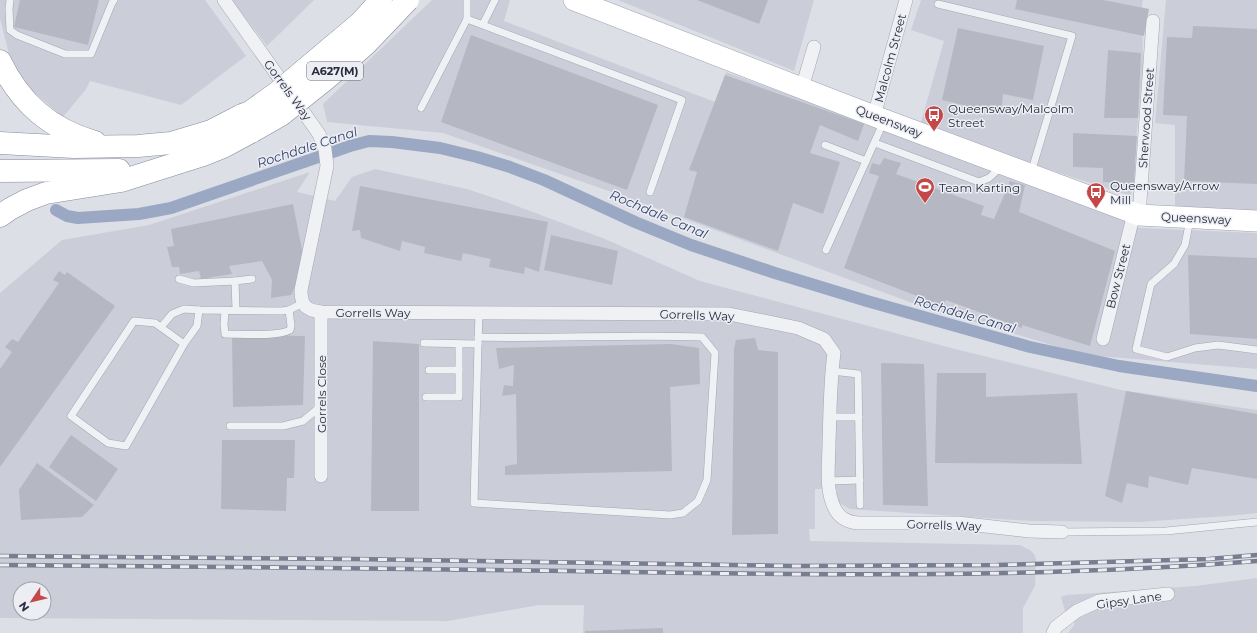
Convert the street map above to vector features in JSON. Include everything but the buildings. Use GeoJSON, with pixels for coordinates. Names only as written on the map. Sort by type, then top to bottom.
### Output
{"type":"FeatureCollection","features":[{"type":"Feature","properties":{"kind":"highway","name":"A627(M)"},"geometry":{"type":"LineString","coordinates":[[0,216],[27,200],[46,193],[120,181],[203,155],[223,147],[248,123],[250,112],[278,92],[360,22],[381,0]]}},
{"type":"Feature","properties":{"kind":"highway","name":"A627(M)"},"geometry":{"type":"LineString","coordinates":[[0,143],[74,147],[138,146],[171,143],[211,131],[281,115],[326,79],[366,44],[408,0]]}},
{"type":"Feature","properties":{"kind":"highway","name":"A627(M)"},"geometry":{"type":"LineString","coordinates":[[0,61],[8,77],[26,101],[40,114],[60,128],[84,139],[109,146]]}},
{"type":"Feature","properties":{"kind":"highway","name":"A627(M)"},"geometry":{"type":"LineString","coordinates":[[0,171],[119,170],[162,168]]}},
{"type":"Feature","properties":{"kind":"main road","name":"Queensway"},"geometry":{"type":"LineString","coordinates":[[574,0],[880,118],[1137,214],[1257,221]]}},
{"type":"Feature","properties":{"kind":"street","name":"Gorrels Way"},"geometry":{"type":"LineString","coordinates":[[224,0],[319,134],[325,149],[327,166],[301,290],[303,303]]}},
{"type":"Feature","properties":{"kind":"street","name":"Malcolm Street"},"geometry":{"type":"LineString","coordinates":[[880,118],[906,0]]}},
{"type":"Feature","properties":{"kind":"street","name":"Sherwood Street"},"geometry":{"type":"LineString","coordinates":[[1137,214],[1153,21]]}},
{"type":"Feature","properties":{"kind":"street"},"geometry":{"type":"LineString","coordinates":[[802,88],[814,47]]}},
{"type":"Feature","properties":{"kind":"street","name":"Bow Street"},"geometry":{"type":"LineString","coordinates":[[1103,339],[1137,214]]}},
{"type":"Feature","properties":{"kind":"street","name":"Gorrells Way"},"geometry":{"type":"LineString","coordinates":[[303,303],[310,310],[321,312],[730,314],[798,328],[824,339],[834,353],[828,481],[834,508],[842,518],[851,523],[958,524],[1029,531],[1062,532]]}},
{"type":"Feature","properties":{"kind":"street","name":"Gorrels Close"},"geometry":{"type":"LineString","coordinates":[[321,312],[321,476]]}},
{"type":"Feature","properties":{"kind":"street","name":"Gipsy Lane"},"geometry":{"type":"LineString","coordinates":[[1053,633],[1056,627],[1077,611],[1099,601],[1168,594]]}},
{"type":"Feature","properties":{"kind":"lane"},"geometry":{"type":"LineString","coordinates":[[10,0],[10,30],[17,35],[65,54],[90,54],[114,0]]}},
{"type":"Feature","properties":{"kind":"lane"},"geometry":{"type":"LineString","coordinates":[[421,108],[467,19],[467,0]]}},
{"type":"Feature","properties":{"kind":"lane"},"geometry":{"type":"LineString","coordinates":[[483,24],[495,0]]}},
{"type":"Feature","properties":{"kind":"lane"},"geometry":{"type":"LineString","coordinates":[[938,4],[1072,36],[1030,175]]}},
{"type":"Feature","properties":{"kind":"lane"},"geometry":{"type":"LineString","coordinates":[[467,19],[682,100],[650,192]]}},
{"type":"Feature","properties":{"kind":"lane"},"geometry":{"type":"LineString","coordinates":[[826,250],[875,142],[880,118]]}},
{"type":"Feature","properties":{"kind":"lane"},"geometry":{"type":"LineString","coordinates":[[875,142],[979,182],[989,178],[1004,165]]}},
{"type":"Feature","properties":{"kind":"lane"},"geometry":{"type":"LineString","coordinates":[[825,145],[866,161]]}},
{"type":"Feature","properties":{"kind":"lane"},"geometry":{"type":"LineString","coordinates":[[1191,218],[1185,245],[1174,264],[1151,284],[1136,349],[1167,357],[1195,348],[1218,345],[1257,350]]}},
{"type":"Feature","properties":{"kind":"lane"},"geometry":{"type":"LineString","coordinates":[[179,279],[194,283],[252,279]]}},
{"type":"Feature","properties":{"kind":"lane"},"geometry":{"type":"LineString","coordinates":[[235,281],[236,310]]}},
{"type":"Feature","properties":{"kind":"lane"},"geometry":{"type":"LineString","coordinates":[[161,327],[172,314],[184,309],[282,311],[289,310],[303,303]]}},
{"type":"Feature","properties":{"kind":"lane"},"geometry":{"type":"LineString","coordinates":[[184,344],[155,323],[134,321],[71,416],[108,443],[126,446],[184,344],[197,326],[199,310]]}},
{"type":"Feature","properties":{"kind":"lane"},"geometry":{"type":"LineString","coordinates":[[225,311],[225,334],[286,332],[290,330],[291,326],[289,310]]}},
{"type":"Feature","properties":{"kind":"lane"},"geometry":{"type":"LineString","coordinates":[[424,343],[459,344],[478,340],[509,338],[702,337],[715,353],[707,480],[698,501],[683,513],[670,514],[474,502],[478,340],[479,313]]}},
{"type":"Feature","properties":{"kind":"lane"},"geometry":{"type":"LineString","coordinates":[[426,397],[459,397],[459,344]]}},
{"type":"Feature","properties":{"kind":"lane"},"geometry":{"type":"LineString","coordinates":[[429,370],[459,370]]}},
{"type":"Feature","properties":{"kind":"lane"},"geometry":{"type":"LineString","coordinates":[[832,371],[858,374],[860,505]]}},
{"type":"Feature","properties":{"kind":"lane"},"geometry":{"type":"LineString","coordinates":[[230,426],[283,426],[303,421],[322,406]]}},
{"type":"Feature","properties":{"kind":"lane"},"geometry":{"type":"LineString","coordinates":[[830,416],[859,417]]}},
{"type":"Feature","properties":{"kind":"lane"},"geometry":{"type":"LineString","coordinates":[[828,481],[860,480]]}},
{"type":"Feature","properties":{"kind":"lane"},"geometry":{"type":"LineString","coordinates":[[1062,532],[1166,531],[1257,522]]}},
{"type":"Feature","properties":{"kind":"shaded area"},"geometry":{"type":"Polygon","coordinates":[[[0,0],[205,0],[246,56],[181,105],[90,81],[86,89],[63,117],[14,75],[0,18],[0,0]]]}},
{"type":"Feature","properties":{"kind":"shaded area"},"geometry":{"type":"Polygon","coordinates":[[[232,0],[314,0],[267,46],[232,0]]]}},
{"type":"Feature","properties":{"kind":"shaded area"},"geometry":{"type":"Polygon","coordinates":[[[432,0],[510,0],[504,21],[715,102],[726,72],[878,127],[1140,228],[1257,233],[1257,369],[1085,355],[915,304],[623,196],[443,133],[327,122],[323,104],[432,0]]]}},
{"type":"Feature","properties":{"kind":"shaded area"},"geometry":{"type":"Polygon","coordinates":[[[618,0],[814,0],[794,71],[618,0]]]}},
{"type":"Feature","properties":{"kind":"shaded area"},"geometry":{"type":"Polygon","coordinates":[[[921,0],[1143,0],[1143,65],[1131,196],[1044,168],[921,122],[944,41],[911,30],[921,0]]]}},
{"type":"Feature","properties":{"kind":"shaded area"},"geometry":{"type":"Polygon","coordinates":[[[1166,0],[1257,0],[1257,214],[1175,211],[1175,125],[1155,123],[1166,0]]]}},
{"type":"Feature","properties":{"kind":"shaded area"},"geometry":{"type":"Polygon","coordinates":[[[375,169],[467,189],[605,239],[700,281],[955,349],[1121,390],[1257,410],[1257,513],[1139,522],[1031,521],[850,509],[839,503],[837,489],[815,489],[815,529],[809,529],[810,541],[1020,545],[1030,550],[1036,559],[1035,586],[1023,608],[1023,633],[583,633],[584,605],[539,605],[448,621],[52,618],[52,581],[12,581],[12,618],[0,618],[0,293],[62,240],[149,225],[310,172],[297,192],[335,201],[352,177],[375,169]]]}},
{"type":"Feature","properties":{"kind":"shaded area"},"geometry":{"type":"Polygon","coordinates":[[[1257,578],[1257,633],[1068,633],[1075,624],[1065,611],[1061,597],[1067,595],[1195,586],[1257,578]]]}},
{"type":"Feature","properties":{"kind":"waterway","name":"Rochdale Canal"},"geometry":{"type":"LineString","coordinates":[[56,210],[67,216],[78,218],[139,214],[171,208],[350,146],[369,141],[392,142],[440,148],[510,167],[544,180],[635,222],[691,245],[775,273],[867,301],[1030,347],[1119,366],[1257,386]]}},
{"type":"Feature","properties":{"kind":"railway"},"geometry":{"type":"LineString","coordinates":[[0,556],[354,559],[793,566],[997,565],[1209,559],[1257,555]]}},
{"type":"Feature","properties":{"kind":"railway"},"geometry":{"type":"LineString","coordinates":[[0,565],[741,574],[913,574],[1085,571],[1257,561]]}},
{"type":"Feature","properties":{"kind":"place","name":"Queensway/Malcolm Street"},"geometry":{"type":"Point","coordinates":[934,132]}},
{"type":"Feature","properties":{"kind":"place","name":"Team Karting"},"geometry":{"type":"Point","coordinates":[925,204]}},
{"type":"Feature","properties":{"kind":"place","name":"Queensway/Arrow Mill"},"geometry":{"type":"Point","coordinates":[1096,209]}}]}
